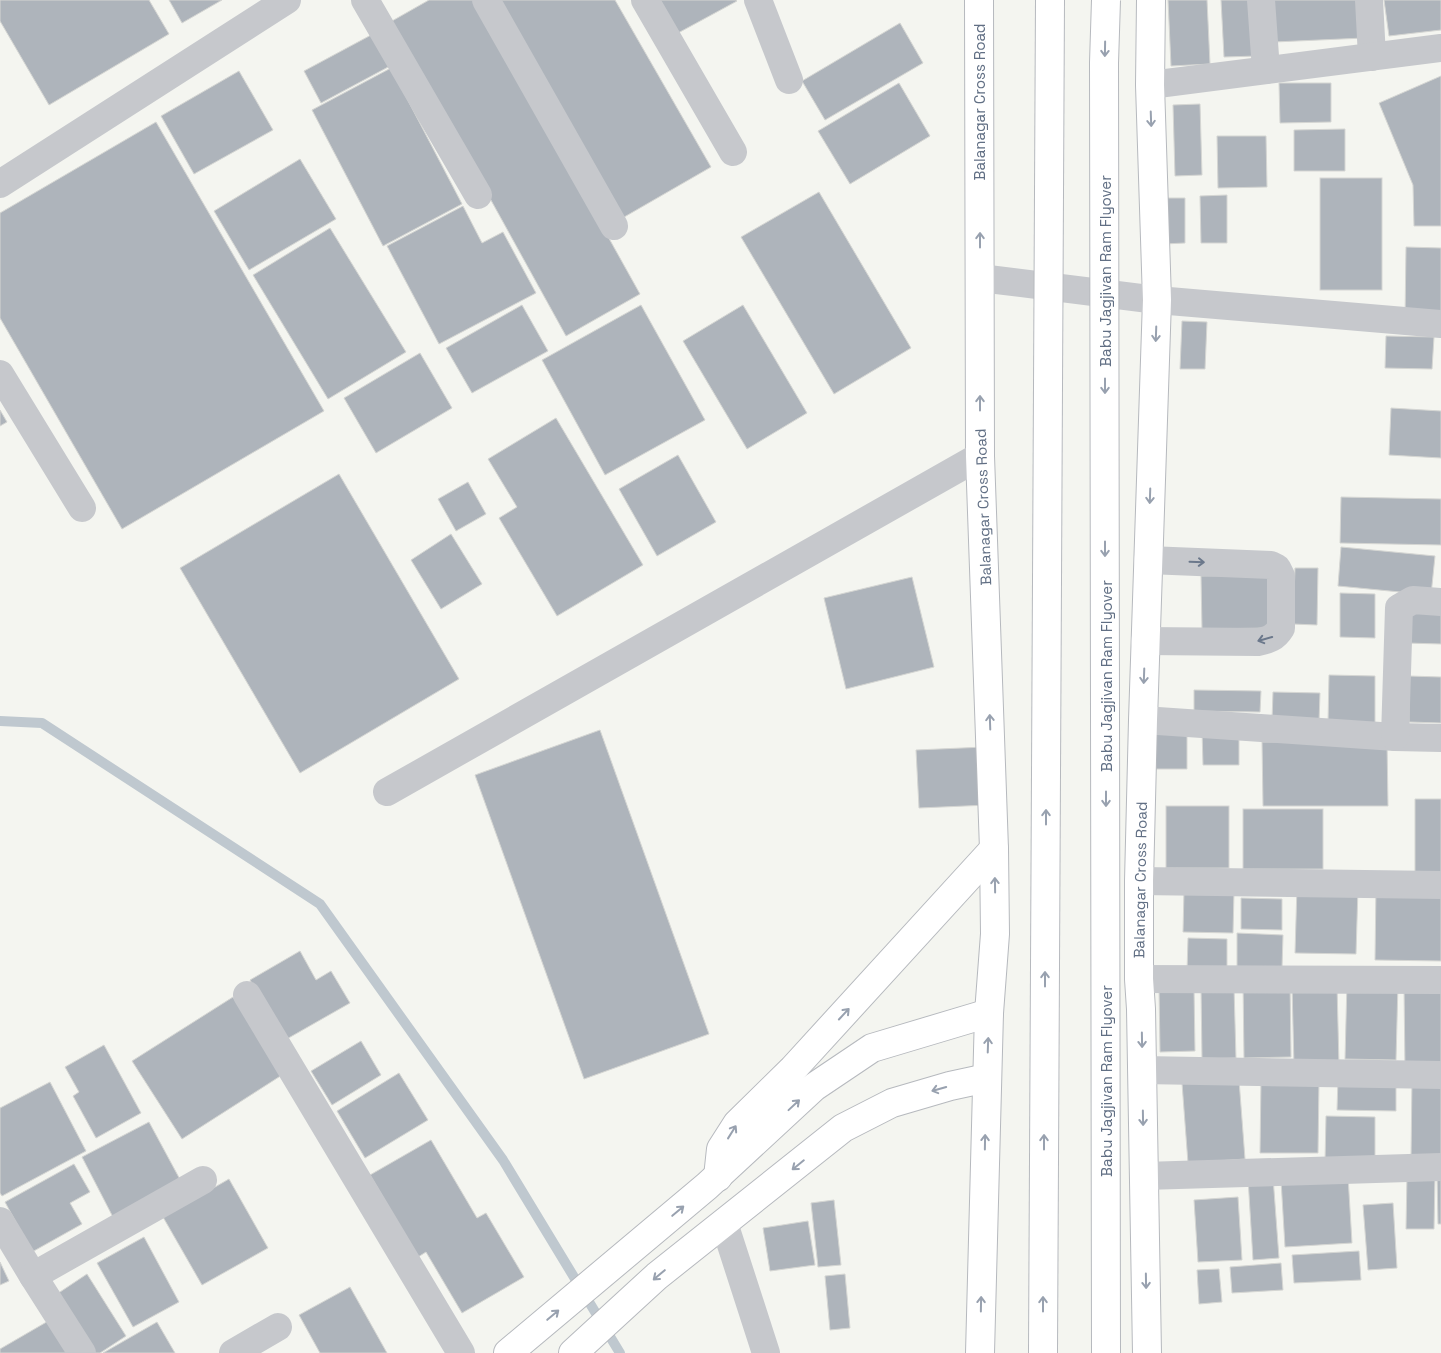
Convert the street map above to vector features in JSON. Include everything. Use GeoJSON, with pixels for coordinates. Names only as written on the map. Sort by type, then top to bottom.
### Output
{"type":"FeatureCollection","features":[{"type":"Feature","properties":{"kind":"main road","name":"Balanagar Cross Road"},"geometry":{"type":"LineString","coordinates":[[979,0],[980,456],[994,849],[995,934],[989,1013],[980,1353]]}},
{"type":"Feature","properties":{"kind":"main road"},"geometry":{"type":"LineString","coordinates":[[1043,1353],[1050,0]]}},
{"type":"Feature","properties":{"kind":"main road","name":"Babu Jagjivan Ram Flyover"},"geometry":{"type":"LineString","coordinates":[[1106,0],[1104,62],[1106,1353]]}},
{"type":"Feature","properties":{"kind":"main road","name":"Balanagar Cross Road"},"geometry":{"type":"LineString","coordinates":[[1147,1353],[1139,979],[1139,881],[1157,300],[1150,85],[1151,0]]}},
{"type":"Feature","properties":{"kind":"main road"},"geometry":{"type":"LineString","coordinates":[[713,1182],[721,1149],[737,1124],[793,1070],[994,849]]}},
{"type":"Feature","properties":{"kind":"main road"},"geometry":{"type":"LineString","coordinates":[[511,1350],[713,1182],[814,1086],[872,1048],[989,1013]]}},
{"type":"Feature","properties":{"kind":"main road"},"geometry":{"type":"LineString","coordinates":[[573,1353],[656,1276],[843,1128],[892,1103],[950,1086],[987,1078]]}},
{"type":"Feature","properties":{"kind":"street"},"geometry":{"type":"LineString","coordinates":[[365,0],[478,195]]}},
{"type":"Feature","properties":{"kind":"street"},"geometry":{"type":"LineString","coordinates":[[486,0],[614,226]]}},
{"type":"Feature","properties":{"kind":"street"},"geometry":{"type":"LineString","coordinates":[[645,0],[733,152]]}},
{"type":"Feature","properties":{"kind":"street"},"geometry":{"type":"LineString","coordinates":[[758,0],[790,80]]}},
{"type":"Feature","properties":{"kind":"street"},"geometry":{"type":"LineString","coordinates":[[1261,0],[1266,70]]}},
{"type":"Feature","properties":{"kind":"street"},"geometry":{"type":"LineString","coordinates":[[1369,0],[1372,57]]}},
{"type":"Feature","properties":{"kind":"street"},"geometry":{"type":"LineString","coordinates":[[0,184],[279,2]]}},
{"type":"Feature","properties":{"kind":"street"},"geometry":{"type":"LineString","coordinates":[[1150,85],[1441,48]]}},
{"type":"Feature","properties":{"kind":"street"},"geometry":{"type":"LineString","coordinates":[[980,278],[1157,300],[1441,324]]}},
{"type":"Feature","properties":{"kind":"street"},"geometry":{"type":"LineString","coordinates":[[0,374],[82,508]]}},
{"type":"Feature","properties":{"kind":"street"},"geometry":{"type":"LineString","coordinates":[[387,792],[980,456]]}},
{"type":"Feature","properties":{"kind":"street"},"geometry":{"type":"LineString","coordinates":[[1145,642],[1258,642],[1269,640],[1278,634],[1281,628],[1281,576],[1277,568],[1271,566],[1148,560]]}},
{"type":"Feature","properties":{"kind":"street"},"geometry":{"type":"LineString","coordinates":[[1395,737],[1399,608],[1413,600],[1441,602]]}},
{"type":"Feature","properties":{"kind":"street"},"geometry":{"type":"LineString","coordinates":[[1143,720],[1395,737],[1441,738]]}},
{"type":"Feature","properties":{"kind":"street"},"geometry":{"type":"LineString","coordinates":[[1139,881],[1441,885]]}},
{"type":"Feature","properties":{"kind":"street"},"geometry":{"type":"LineString","coordinates":[[1139,979],[1441,980]]}},
{"type":"Feature","properties":{"kind":"street"},"geometry":{"type":"LineString","coordinates":[[247,995],[461,1353]]}},
{"type":"Feature","properties":{"kind":"street"},"geometry":{"type":"LineString","coordinates":[[1142,1070],[1441,1075]]}},
{"type":"Feature","properties":{"kind":"street"},"geometry":{"type":"LineString","coordinates":[[1144,1176],[1441,1167]]}},
{"type":"Feature","properties":{"kind":"street"},"geometry":{"type":"LineString","coordinates":[[33,1276],[204,1180]]}},
{"type":"Feature","properties":{"kind":"street"},"geometry":{"type":"LineString","coordinates":[[0,1220],[82,1353]]}},
{"type":"Feature","properties":{"kind":"street"},"geometry":{"type":"LineString","coordinates":[[724,1223],[766,1353]]}},
{"type":"Feature","properties":{"kind":"street"},"geometry":{"type":"LineString","coordinates":[[233,1353],[278,1327]]}},
{"type":"Feature","properties":{"kind":"building"},"geometry":{"type":"Polygon","coordinates":[[[0,0],[149,0],[169,34],[49,105],[0,21],[0,0]]]}},
{"type":"Feature","properties":{"kind":"building"},"geometry":{"type":"Polygon","coordinates":[[[169,0],[222,0],[182,23],[169,0]]]}},
{"type":"Feature","properties":{"kind":"building"},"geometry":{"type":"Polygon","coordinates":[[[429,0],[476,0],[640,294],[566,336],[392,21],[429,0]]]}},
{"type":"Feature","properties":{"kind":"building"},"geometry":{"type":"Polygon","coordinates":[[[492,0],[615,0],[711,167],[619,220],[492,0]]]}},
{"type":"Feature","properties":{"kind":"building"},"geometry":{"type":"Polygon","coordinates":[[[660,0],[736,0],[737,1],[678,33],[660,0]]]}},
{"type":"Feature","properties":{"kind":"building"},"geometry":{"type":"Polygon","coordinates":[[[1168,0],[1207,0],[1210,64],[1171,66],[1168,0]]]}},
{"type":"Feature","properties":{"kind":"building"},"geometry":{"type":"Polygon","coordinates":[[[1221,0],[1254,0],[1257,56],[1224,57],[1221,0]]]}},
{"type":"Feature","properties":{"kind":"building"},"geometry":{"type":"Polygon","coordinates":[[[1272,0],[1362,0],[1364,38],[1274,42],[1272,0]]]}},
{"type":"Feature","properties":{"kind":"building"},"geometry":{"type":"Polygon","coordinates":[[[1384,0],[1441,0],[1441,30],[1389,36],[1384,0]]]}},
{"type":"Feature","properties":{"kind":"building"},"geometry":{"type":"Polygon","coordinates":[[[900,23],[923,63],[825,120],[802,81],[900,23]]]}},
{"type":"Feature","properties":{"kind":"building"},"geometry":{"type":"Polygon","coordinates":[[[373,34],[390,66],[321,103],[304,71],[373,34]]]}},
{"type":"Feature","properties":{"kind":"building"},"geometry":{"type":"Polygon","coordinates":[[[391,68],[462,204],[383,246],[312,110],[391,68]]]}},
{"type":"Feature","properties":{"kind":"building"},"geometry":{"type":"Polygon","coordinates":[[[239,71],[273,130],[194,174],[161,116],[239,71]]]}},
{"type":"Feature","properties":{"kind":"building"},"geometry":{"type":"Polygon","coordinates":[[[1441,76],[1441,226],[1414,226],[1413,185],[1379,103],[1441,76]]]}},
{"type":"Feature","properties":{"kind":"building"},"geometry":{"type":"Polygon","coordinates":[[[899,83],[930,136],[850,184],[818,131],[899,83]]]}},
{"type":"Feature","properties":{"kind":"building"},"geometry":{"type":"Polygon","coordinates":[[[1279,83],[1331,83],[1331,122],[1280,123],[1279,83]]]}},
{"type":"Feature","properties":{"kind":"building"},"geometry":{"type":"Polygon","coordinates":[[[1200,104],[1202,175],[1175,176],[1173,105],[1200,104]]]}},
{"type":"Feature","properties":{"kind":"building"},"geometry":{"type":"Polygon","coordinates":[[[156,122],[324,411],[122,529],[0,318],[0,213],[156,122]]]}},
{"type":"Feature","properties":{"kind":"building"},"geometry":{"type":"Polygon","coordinates":[[[1345,129],[1345,171],[1294,171],[1294,130],[1345,129]]]}},
{"type":"Feature","properties":{"kind":"building"},"geometry":{"type":"Polygon","coordinates":[[[1217,136],[1266,136],[1267,187],[1218,188],[1217,136]]]}},
{"type":"Feature","properties":{"kind":"building"},"geometry":{"type":"Polygon","coordinates":[[[300,159],[336,219],[249,270],[214,211],[300,159]]]}},
{"type":"Feature","properties":{"kind":"building"},"geometry":{"type":"Polygon","coordinates":[[[1320,178],[1382,178],[1382,290],[1320,290],[1320,178]]]}},
{"type":"Feature","properties":{"kind":"building"},"geometry":{"type":"Polygon","coordinates":[[[819,192],[911,348],[834,394],[741,237],[819,192]]]}},
{"type":"Feature","properties":{"kind":"building"},"geometry":{"type":"Polygon","coordinates":[[[1227,195],[1227,243],[1201,243],[1200,196],[1227,195]]]}},
{"type":"Feature","properties":{"kind":"building"},"geometry":{"type":"Polygon","coordinates":[[[1162,198],[1185,198],[1185,243],[1163,244],[1162,198]]]}},
{"type":"Feature","properties":{"kind":"building"},"geometry":{"type":"Polygon","coordinates":[[[463,206],[482,243],[503,232],[536,293],[439,344],[387,246],[463,206]]]}},
{"type":"Feature","properties":{"kind":"building"},"geometry":{"type":"Polygon","coordinates":[[[330,228],[406,352],[328,399],[253,275],[330,228]]]}},
{"type":"Feature","properties":{"kind":"building"},"geometry":{"type":"Polygon","coordinates":[[[1406,247],[1441,248],[1441,319],[1405,319],[1406,247]]]}},
{"type":"Feature","properties":{"kind":"building"},"geometry":{"type":"Polygon","coordinates":[[[522,305],[548,351],[472,393],[446,348],[522,305]]]}},
{"type":"Feature","properties":{"kind":"building"},"geometry":{"type":"Polygon","coordinates":[[[641,305],[705,420],[605,475],[542,360],[641,305]]]}},
{"type":"Feature","properties":{"kind":"building"},"geometry":{"type":"Polygon","coordinates":[[[743,305],[807,413],[747,449],[683,341],[743,305]]]}},
{"type":"Feature","properties":{"kind":"building"},"geometry":{"type":"Polygon","coordinates":[[[1182,321],[1207,322],[1205,369],[1180,369],[1182,321]]]}},
{"type":"Feature","properties":{"kind":"building"},"geometry":{"type":"Polygon","coordinates":[[[1386,336],[1434,337],[1432,369],[1385,368],[1386,336]]]}},
{"type":"Feature","properties":{"kind":"building"},"geometry":{"type":"Polygon","coordinates":[[[420,353],[452,408],[376,453],[344,398],[420,353]]]}},
{"type":"Feature","properties":{"kind":"building"},"geometry":{"type":"Polygon","coordinates":[[[1391,408],[1441,411],[1441,458],[1389,455],[1391,408]]]}},
{"type":"Feature","properties":{"kind":"building"},"geometry":{"type":"Polygon","coordinates":[[[0,410],[7,422],[0,426],[0,410]]]}},
{"type":"Feature","properties":{"kind":"building"},"geometry":{"type":"Polygon","coordinates":[[[556,418],[643,565],[557,616],[499,518],[517,507],[488,459],[556,418]]]}},
{"type":"Feature","properties":{"kind":"building"},"geometry":{"type":"Polygon","coordinates":[[[678,455],[716,522],[657,556],[619,489],[678,455]]]}},
{"type":"Feature","properties":{"kind":"building"},"geometry":{"type":"Polygon","coordinates":[[[339,474],[459,679],[300,773],[180,568],[339,474]]]}},
{"type":"Feature","properties":{"kind":"building"},"geometry":{"type":"Polygon","coordinates":[[[468,482],[486,514],[456,531],[438,499],[468,482]]]}},
{"type":"Feature","properties":{"kind":"building"},"geometry":{"type":"Polygon","coordinates":[[[1341,497],[1441,499],[1441,545],[1340,543],[1341,497]]]}},
{"type":"Feature","properties":{"kind":"building"},"geometry":{"type":"Polygon","coordinates":[[[451,534],[482,584],[441,609],[411,560],[451,534]]]}},
{"type":"Feature","properties":{"kind":"building"},"geometry":{"type":"Polygon","coordinates":[[[1341,547],[1435,556],[1431,595],[1338,586],[1341,547]]]}},
{"type":"Feature","properties":{"kind":"building"},"geometry":{"type":"Polygon","coordinates":[[[1295,568],[1318,568],[1317,625],[1293,624],[1295,568]]]}},
{"type":"Feature","properties":{"kind":"building"},"geometry":{"type":"Polygon","coordinates":[[[1271,575],[1272,628],[1202,629],[1201,576],[1271,575]]]}},
{"type":"Feature","properties":{"kind":"building"},"geometry":{"type":"Polygon","coordinates":[[[912,577],[934,667],[846,689],[824,598],[912,577]]]}},
{"type":"Feature","properties":{"kind":"building"},"geometry":{"type":"Polygon","coordinates":[[[1340,593],[1375,594],[1375,638],[1340,637],[1340,593]]]}},
{"type":"Feature","properties":{"kind":"building"},"geometry":{"type":"Polygon","coordinates":[[[1406,609],[1441,610],[1441,644],[1406,643],[1406,609]]]}},
{"type":"Feature","properties":{"kind":"building"},"geometry":{"type":"Polygon","coordinates":[[[1329,675],[1375,676],[1375,724],[1328,723],[1329,675]]]}},
{"type":"Feature","properties":{"kind":"building"},"geometry":{"type":"Polygon","coordinates":[[[1409,676],[1441,677],[1441,723],[1409,722],[1409,676]]]}},
{"type":"Feature","properties":{"kind":"building"},"geometry":{"type":"Polygon","coordinates":[[[1194,690],[1261,691],[1260,712],[1194,711],[1194,690]]]}},
{"type":"Feature","properties":{"kind":"building"},"geometry":{"type":"Polygon","coordinates":[[[1273,692],[1320,693],[1319,722],[1272,721],[1273,692]]]}},
{"type":"Feature","properties":{"kind":"building"},"geometry":{"type":"Polygon","coordinates":[[[1155,726],[1187,726],[1187,769],[1156,769],[1155,726]]]}},
{"type":"Feature","properties":{"kind":"building"},"geometry":{"type":"Polygon","coordinates":[[[600,730],[709,1034],[584,1079],[475,775],[600,730]]]}},
{"type":"Feature","properties":{"kind":"building"},"geometry":{"type":"Polygon","coordinates":[[[1202,731],[1239,731],[1239,765],[1203,765],[1202,731]]]}},
{"type":"Feature","properties":{"kind":"building"},"geometry":{"type":"Polygon","coordinates":[[[1262,742],[1387,742],[1388,806],[1263,806],[1262,742]]]}},
{"type":"Feature","properties":{"kind":"building"},"geometry":{"type":"Polygon","coordinates":[[[985,747],[988,805],[919,808],[916,750],[985,747]]]}},
{"type":"Feature","properties":{"kind":"building"},"geometry":{"type":"Polygon","coordinates":[[[1415,799],[1441,799],[1441,876],[1415,877],[1415,799]]]}},
{"type":"Feature","properties":{"kind":"building"},"geometry":{"type":"Polygon","coordinates":[[[1166,806],[1229,806],[1229,868],[1166,868],[1166,806]]]}},
{"type":"Feature","properties":{"kind":"building"},"geometry":{"type":"Polygon","coordinates":[[[1243,809],[1323,809],[1323,869],[1243,869],[1243,809]]]}},
{"type":"Feature","properties":{"kind":"building"},"geometry":{"type":"Polygon","coordinates":[[[1297,886],[1358,887],[1356,954],[1295,953],[1297,886]]]}},
{"type":"Feature","properties":{"kind":"building"},"geometry":{"type":"Polygon","coordinates":[[[1376,887],[1441,889],[1441,961],[1375,960],[1376,887]]]}},
{"type":"Feature","properties":{"kind":"building"},"geometry":{"type":"Polygon","coordinates":[[[1184,891],[1234,892],[1233,933],[1183,932],[1184,891]]]}},
{"type":"Feature","properties":{"kind":"building"},"geometry":{"type":"Polygon","coordinates":[[[1241,898],[1282,899],[1282,930],[1241,929],[1241,898]]]}},
{"type":"Feature","properties":{"kind":"building"},"geometry":{"type":"Polygon","coordinates":[[[1237,933],[1283,935],[1282,968],[1237,968],[1237,933]]]}},
{"type":"Feature","properties":{"kind":"building"},"geometry":{"type":"Polygon","coordinates":[[[1188,938],[1227,939],[1227,973],[1187,972],[1188,938]]]}},
{"type":"Feature","properties":{"kind":"building"},"geometry":{"type":"Polygon","coordinates":[[[300,951],[316,980],[331,971],[350,1003],[285,1040],[250,980],[300,951]]]}},
{"type":"Feature","properties":{"kind":"building"},"geometry":{"type":"Polygon","coordinates":[[[1290,981],[1291,1057],[1244,1058],[1243,982],[1290,981]]]}},
{"type":"Feature","properties":{"kind":"building"},"geometry":{"type":"Polygon","coordinates":[[[1347,981],[1398,983],[1396,1060],[1345,1059],[1347,981]]]}},
{"type":"Feature","properties":{"kind":"building"},"geometry":{"type":"Polygon","coordinates":[[[1292,985],[1337,985],[1339,1065],[1294,1066],[1292,985]]]}},
{"type":"Feature","properties":{"kind":"building"},"geometry":{"type":"Polygon","coordinates":[[[1441,986],[1441,1068],[1405,1069],[1404,987],[1441,986]]]}},
{"type":"Feature","properties":{"kind":"building"},"geometry":{"type":"Polygon","coordinates":[[[1234,987],[1236,1058],[1202,1059],[1201,988],[1234,987]]]}},
{"type":"Feature","properties":{"kind":"building"},"geometry":{"type":"Polygon","coordinates":[[[1159,988],[1194,988],[1195,1051],[1160,1052],[1159,988]]]}},
{"type":"Feature","properties":{"kind":"building"},"geometry":{"type":"Polygon","coordinates":[[[233,997],[282,1075],[182,1139],[132,1061],[233,997]]]}},
{"type":"Feature","properties":{"kind":"building"},"geometry":{"type":"Polygon","coordinates":[[[361,1041],[381,1075],[332,1105],[311,1071],[361,1041]]]}},
{"type":"Feature","properties":{"kind":"building"},"geometry":{"type":"Polygon","coordinates":[[[104,1045],[141,1113],[96,1138],[73,1096],[79,1092],[65,1067],[104,1045]]]}},
{"type":"Feature","properties":{"kind":"building"},"geometry":{"type":"Polygon","coordinates":[[[399,1073],[428,1120],[365,1158],[337,1111],[399,1073]]]}},
{"type":"Feature","properties":{"kind":"building"},"geometry":{"type":"Polygon","coordinates":[[[1338,1078],[1396,1079],[1396,1111],[1337,1110],[1338,1078]]]}},
{"type":"Feature","properties":{"kind":"building"},"geometry":{"type":"Polygon","coordinates":[[[1412,1079],[1441,1080],[1441,1160],[1411,1159],[1412,1079]]]}},
{"type":"Feature","properties":{"kind":"building"},"geometry":{"type":"Polygon","coordinates":[[[1239,1080],[1245,1159],[1188,1163],[1182,1083],[1239,1080]]]}},
{"type":"Feature","properties":{"kind":"building"},"geometry":{"type":"Polygon","coordinates":[[[1261,1080],[1319,1081],[1318,1153],[1260,1153],[1261,1080]]]}},
{"type":"Feature","properties":{"kind":"building"},"geometry":{"type":"Polygon","coordinates":[[[50,1082],[86,1151],[2,1196],[0,1193],[0,1108],[50,1082]]]}},
{"type":"Feature","properties":{"kind":"building"},"geometry":{"type":"Polygon","coordinates":[[[1326,1116],[1375,1117],[1375,1163],[1325,1162],[1326,1116]]]}},
{"type":"Feature","properties":{"kind":"building"},"geometry":{"type":"Polygon","coordinates":[[[149,1122],[183,1185],[115,1221],[82,1157],[149,1122]]]}},
{"type":"Feature","properties":{"kind":"building"},"geometry":{"type":"Polygon","coordinates":[[[431,1140],[477,1218],[486,1213],[524,1277],[462,1313],[426,1252],[418,1257],[370,1175],[431,1140]]]}},
{"type":"Feature","properties":{"kind":"building"},"geometry":{"type":"Polygon","coordinates":[[[74,1164],[90,1192],[70,1203],[82,1224],[32,1252],[5,1202],[74,1164]]]}},
{"type":"Feature","properties":{"kind":"building"},"geometry":{"type":"Polygon","coordinates":[[[1437,1173],[1441,1173],[1441,1224],[1438,1224],[1437,1173]]]}},
{"type":"Feature","properties":{"kind":"building"},"geometry":{"type":"Polygon","coordinates":[[[1407,1174],[1435,1175],[1434,1229],[1406,1229],[1407,1174]]]}},
{"type":"Feature","properties":{"kind":"building"},"geometry":{"type":"Polygon","coordinates":[[[1348,1176],[1352,1243],[1285,1247],[1281,1180],[1348,1176]]]}},
{"type":"Feature","properties":{"kind":"building"},"geometry":{"type":"Polygon","coordinates":[[[1273,1177],[1279,1258],[1253,1260],[1248,1178],[1273,1177]]]}},
{"type":"Feature","properties":{"kind":"building"},"geometry":{"type":"Polygon","coordinates":[[[229,1179],[268,1248],[202,1285],[163,1217],[229,1179]]]}},
{"type":"Feature","properties":{"kind":"building"},"geometry":{"type":"Polygon","coordinates":[[[1238,1197],[1242,1260],[1198,1262],[1194,1200],[1238,1197]]]}},
{"type":"Feature","properties":{"kind":"building"},"geometry":{"type":"Polygon","coordinates":[[[834,1200],[841,1265],[818,1267],[811,1203],[834,1200]]]}},
{"type":"Feature","properties":{"kind":"building"},"geometry":{"type":"Polygon","coordinates":[[[1393,1203],[1397,1268],[1368,1270],[1363,1205],[1393,1203]]]}},
{"type":"Feature","properties":{"kind":"building"},"geometry":{"type":"Polygon","coordinates":[[[808,1221],[815,1265],[770,1271],[763,1228],[808,1221]]]}},
{"type":"Feature","properties":{"kind":"building"},"geometry":{"type":"Polygon","coordinates":[[[144,1237],[179,1302],[133,1327],[97,1263],[144,1237]]]}},
{"type":"Feature","properties":{"kind":"building"},"geometry":{"type":"Polygon","coordinates":[[[1359,1251],[1361,1280],[1294,1283],[1292,1255],[1359,1251]]]}},
{"type":"Feature","properties":{"kind":"building"},"geometry":{"type":"Polygon","coordinates":[[[0,1262],[9,1281],[0,1285],[0,1262]]]}},
{"type":"Feature","properties":{"kind":"building"},"geometry":{"type":"Polygon","coordinates":[[[1281,1263],[1283,1290],[1232,1293],[1230,1267],[1281,1263]]]}},
{"type":"Feature","properties":{"kind":"building"},"geometry":{"type":"Polygon","coordinates":[[[1219,1269],[1222,1302],[1199,1304],[1197,1270],[1219,1269]]]}},
{"type":"Feature","properties":{"kind":"building"},"geometry":{"type":"Polygon","coordinates":[[[87,1274],[126,1336],[100,1353],[95,1353],[57,1294],[87,1274]]]}},
{"type":"Feature","properties":{"kind":"building"},"geometry":{"type":"Polygon","coordinates":[[[845,1274],[850,1328],[830,1330],[825,1276],[845,1274]]]}},
{"type":"Feature","properties":{"kind":"building"},"geometry":{"type":"Polygon","coordinates":[[[350,1287],[387,1353],[320,1353],[299,1315],[350,1287]]]}},
{"type":"Feature","properties":{"kind":"building"},"geometry":{"type":"Polygon","coordinates":[[[50,1320],[69,1353],[0,1353],[0,1349],[50,1320]]]}},
{"type":"Feature","properties":{"kind":"building"},"geometry":{"type":"Polygon","coordinates":[[[157,1322],[175,1353],[103,1353],[157,1322]]]}},
{"type":"Feature","properties":{"kind":"waterway"},"geometry":{"type":"LineString","coordinates":[[0,721],[42,723],[320,904],[503,1160],[620,1353]]}}]}
